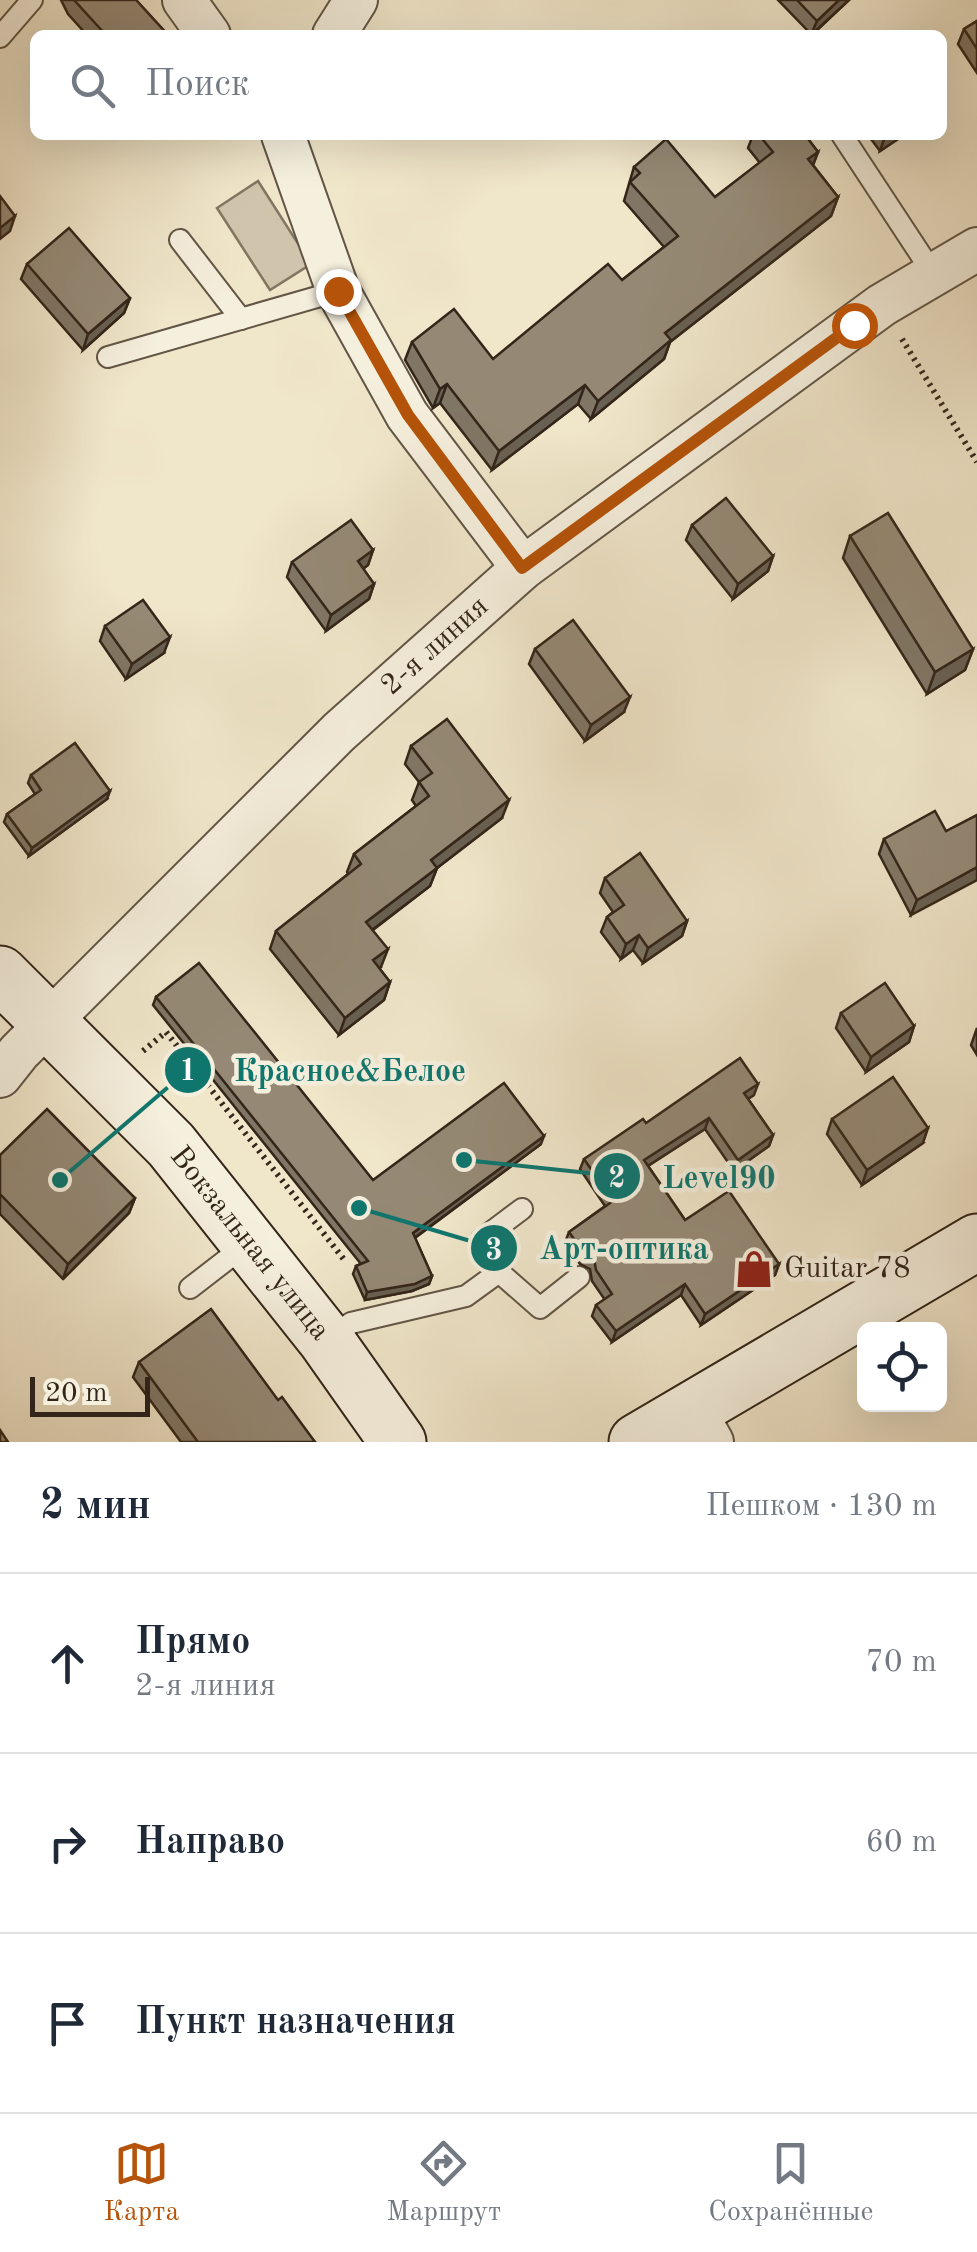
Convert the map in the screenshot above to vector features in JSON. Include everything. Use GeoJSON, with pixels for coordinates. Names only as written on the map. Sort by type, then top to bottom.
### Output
{"type":"FeatureCollection","features":[{"type":"Feature","properties":{"kind":"street"},"geometry":{"type":"LineString","coordinates":[[184,0],[205,30]]}},
{"type":"Feature","properties":{"kind":"street"},"geometry":{"type":"LineString","coordinates":[[337,30],[356,0]]}},
{"type":"Feature","properties":{"kind":"street"},"geometry":{"type":"LineString","coordinates":[[284,140],[338,291],[408,415],[522,568]]}},
{"type":"Feature","properties":{"kind":"street","name":"2-я линия"},"geometry":{"type":"LineString","coordinates":[[0,1076],[339,732],[522,568],[882,305],[977,249]]}},
{"type":"Feature","properties":{"kind":"street","name":"Вокзальная улица"},"geometry":{"type":"LineString","coordinates":[[0,974],[171,1144],[326,1340],[398,1442]]}},
{"type":"Feature","properties":{"kind":"street"},"geometry":{"type":"LineString","coordinates":[[637,1442],[703,1426],[977,1242]]}},
{"type":"Feature","properties":{"kind":"lane"},"geometry":{"type":"LineString","coordinates":[[0,37],[32,0]]}},
{"type":"Feature","properties":{"kind":"lane"},"geometry":{"type":"LineString","coordinates":[[845,140],[934,275]]}},
{"type":"Feature","properties":{"kind":"lane"},"geometry":{"type":"LineString","coordinates":[[180,240],[241,318]]}},
{"type":"Feature","properties":{"kind":"lane"},"geometry":{"type":"LineString","coordinates":[[108,357],[338,291]]}},
{"type":"Feature","properties":{"kind":"lane"},"geometry":{"type":"LineString","coordinates":[[522,1209],[482,1239],[499,1272],[540,1308],[579,1277]]}},
{"type":"Feature","properties":{"kind":"lane"},"geometry":{"type":"LineString","coordinates":[[190,1288],[248,1243]]}},
{"type":"Feature","properties":{"kind":"lane"},"geometry":{"type":"LineString","coordinates":[[326,1340],[350,1323],[466,1296],[499,1272]]}},
{"type":"Feature","properties":{"kind":"path"},"geometry":{"type":"LineString","coordinates":[[882,305],[977,462]]}},
{"type":"Feature","properties":{"kind":"path"},"geometry":{"type":"LineString","coordinates":[[130,1062],[166,1032],[346,1262]]}},
{"type":"Feature","properties":{"kind":"shaded area"},"geometry":{"type":"Polygon","coordinates":[[[258,181],[311,264],[270,290],[217,208],[258,181]]]}},
{"type":"Feature","properties":{"kind":"building"},"geometry":{"type":"Polygon","coordinates":[[[74,0],[136,0],[163,30],[101,30],[74,0]]]}},
{"type":"Feature","properties":{"kind":"building"},"geometry":{"type":"Polygon","coordinates":[[[797,0],[839,0],[817,21],[797,0]]]}},
{"type":"Feature","properties":{"kind":"building"},"geometry":{"type":"Polygon","coordinates":[[[977,21],[977,49],[964,29],[977,21]]]}},
{"type":"Feature","properties":{"kind":"building"},"geometry":{"type":"Polygon","coordinates":[[[665,140],[715,197],[773,152],[763,140],[809,140],[818,152],[808,159],[838,197],[665,333],[671,340],[598,401],[585,385],[499,451],[447,384],[440,389],[412,342],[454,309],[493,359],[608,264],[622,280],[678,236],[630,182],[640,173],[634,167],[665,140]]]}},
{"type":"Feature","properties":{"kind":"building"},"geometry":{"type":"Polygon","coordinates":[[[0,196],[15,216],[0,228],[0,196]]]}},
{"type":"Feature","properties":{"kind":"building"},"geometry":{"type":"Polygon","coordinates":[[[69,228],[130,298],[88,334],[27,264],[69,228]]]}},
{"type":"Feature","properties":{"kind":"building"},"geometry":{"type":"Polygon","coordinates":[[[726,498],[773,556],[738,584],[692,525],[726,498]]]}},
{"type":"Feature","properties":{"kind":"building"},"geometry":{"type":"Polygon","coordinates":[[[888,513],[973,649],[935,672],[850,536],[888,513]]]}},
{"type":"Feature","properties":{"kind":"building"},"geometry":{"type":"Polygon","coordinates":[[[351,520],[373,550],[358,561],[374,584],[331,615],[292,562],[351,520]]]}},
{"type":"Feature","properties":{"kind":"building"},"geometry":{"type":"Polygon","coordinates":[[[143,600],[170,637],[132,664],[105,626],[143,600]]]}},
{"type":"Feature","properties":{"kind":"building"},"geometry":{"type":"Polygon","coordinates":[[[573,620],[630,697],[591,725],[535,649],[573,620]]]}},
{"type":"Feature","properties":{"kind":"building"},"geometry":{"type":"Polygon","coordinates":[[[447,719],[509,800],[431,860],[437,868],[366,922],[388,949],[373,960],[390,982],[345,1018],[276,931],[361,864],[354,854],[429,796],[419,782],[432,773],[411,746],[447,719]]]}},
{"type":"Feature","properties":{"kind":"building"},"geometry":{"type":"Polygon","coordinates":[[[75,743],[110,791],[32,848],[7,814],[41,790],[31,775],[75,743]]]}},
{"type":"Feature","properties":{"kind":"building"},"geometry":{"type":"Polygon","coordinates":[[[935,811],[946,831],[977,815],[977,867],[917,900],[884,839],[935,811]]]}},
{"type":"Feature","properties":{"kind":"building"},"geometry":{"type":"Polygon","coordinates":[[[640,853],[687,921],[648,948],[639,935],[626,944],[607,917],[624,905],[605,878],[640,853]]]}},
{"type":"Feature","properties":{"kind":"building"},"geometry":{"type":"Polygon","coordinates":[[[199,963],[373,1180],[504,1083],[544,1136],[413,1233],[432,1276],[415,1284],[367,1292],[356,1266],[368,1261],[156,997],[199,963]]]}},
{"type":"Feature","properties":{"kind":"building"},"geometry":{"type":"Polygon","coordinates":[[[885,983],[914,1026],[871,1057],[841,1013],[885,983]]]}},
{"type":"Feature","properties":{"kind":"building"},"geometry":{"type":"Polygon","coordinates":[[[740,1058],[758,1084],[744,1093],[773,1135],[738,1160],[709,1118],[644,1160],[685,1220],[729,1191],[779,1264],[705,1314],[685,1284],[616,1331],[596,1305],[612,1294],[596,1270],[594,1258],[584,1253],[569,1232],[613,1201],[584,1159],[643,1119],[646,1123],[740,1058]]]}},
{"type":"Feature","properties":{"kind":"building"},"geometry":{"type":"Polygon","coordinates":[[[893,1077],[928,1128],[867,1170],[832,1119],[893,1077]]]}},
{"type":"Feature","properties":{"kind":"building"},"geometry":{"type":"Polygon","coordinates":[[[47,1109],[135,1198],[68,1264],[0,1194],[0,1155],[47,1109]]]}},
{"type":"Feature","properties":{"kind":"building"},"geometry":{"type":"Polygon","coordinates":[[[211,1309],[278,1400],[282,1397],[315,1442],[198,1442],[139,1362],[211,1309]]]}},
{"type":"Feature","properties":{"kind":"place","name":"Level90"},"geometry":{"type":"Point","coordinates":[464,1160]}},
{"type":"Feature","properties":{"kind":"place","name":"Красное&Белое"},"geometry":{"type":"Point","coordinates":[60,1180]}},
{"type":"Feature","properties":{"kind":"place","name":"Арт-оптика"},"geometry":{"type":"Point","coordinates":[359,1208]}},
{"type":"Feature","properties":{"kind":"place","name":"Guitar 78"},"geometry":{"type":"Point","coordinates":[754,1269]}},
{"type":"Feature","properties":{"kind":"route"},"geometry":{"type":"LineString","coordinates":[[338,291],[408,415],[522,568],[854,325]]}}]}
